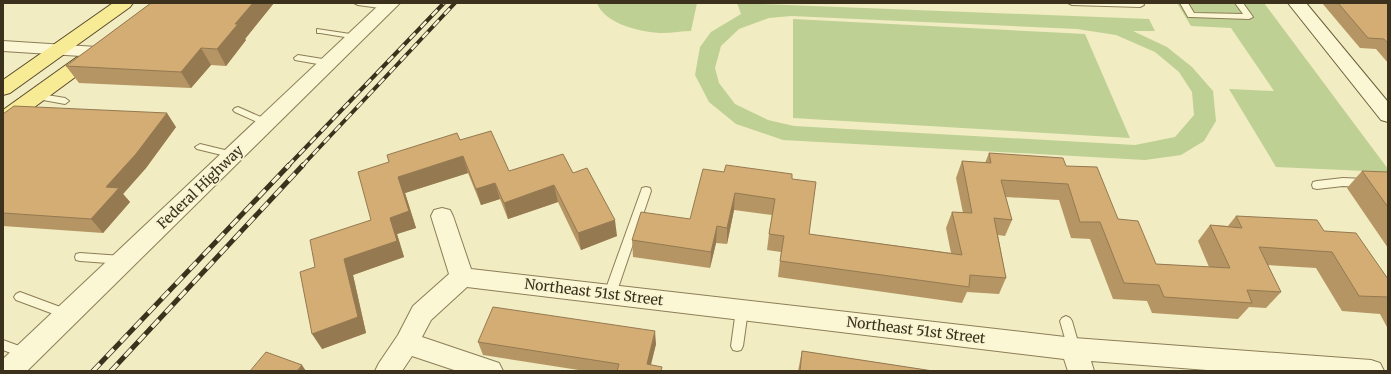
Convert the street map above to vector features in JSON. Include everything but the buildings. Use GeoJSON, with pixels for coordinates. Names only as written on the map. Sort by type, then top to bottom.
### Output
{"type":"FeatureCollection","features":[{"type":"Feature","properties":{"kind":"main road"},"geometry":{"type":"LineString","coordinates":[[3,89],[124,3]]}},
{"type":"Feature","properties":{"kind":"main road"},"geometry":{"type":"LineString","coordinates":[[3,120],[103,47]]}},
{"type":"Feature","properties":{"kind":"street"},"geometry":{"type":"LineString","coordinates":[[1297,3],[1388,115]]}},
{"type":"Feature","properties":{"kind":"street","name":"Federal Highway"},"geometry":{"type":"LineString","coordinates":[[9,371],[389,5]]}},
{"type":"Feature","properties":{"kind":"street"},"geometry":{"type":"LineString","coordinates":[[3,46],[56,52]]}},
{"type":"Feature","properties":{"kind":"street"},"geometry":{"type":"LineString","coordinates":[[3,51],[56,52],[103,47]]}},
{"type":"Feature","properties":{"kind":"street"},"geometry":{"type":"LineString","coordinates":[[388,371],[407,343],[422,313],[462,277],[442,216]]}},
{"type":"Feature","properties":{"kind":"street","name":"Northeast 51st Street"},"geometry":{"type":"LineString","coordinates":[[462,277],[742,310],[1077,360],[1371,371]]}},
{"type":"Feature","properties":{"kind":"street"},"geometry":{"type":"LineString","coordinates":[[407,343],[490,371]]}},
{"type":"Feature","properties":{"kind":"lane"},"geometry":{"type":"LineString","coordinates":[[358,3],[389,5]]}},
{"type":"Feature","properties":{"kind":"lane"},"geometry":{"type":"LineString","coordinates":[[1072,3],[1140,5],[1139,3]]}},
{"type":"Feature","properties":{"kind":"lane"},"geometry":{"type":"LineString","coordinates":[[1184,3],[1191,15],[1249,17],[1239,3]]}},
{"type":"Feature","properties":{"kind":"lane"},"geometry":{"type":"LineString","coordinates":[[320,31],[356,37]]}},
{"type":"Feature","properties":{"kind":"lane"},"geometry":{"type":"LineString","coordinates":[[298,58],[329,63]]}},
{"type":"Feature","properties":{"kind":"lane"},"geometry":{"type":"LineString","coordinates":[[35,96],[65,101]]}},
{"type":"Feature","properties":{"kind":"lane"},"geometry":{"type":"LineString","coordinates":[[238,110],[267,123]]}},
{"type":"Feature","properties":{"kind":"lane"},"geometry":{"type":"LineString","coordinates":[[200,147],[234,155]]}},
{"type":"Feature","properties":{"kind":"lane"},"geometry":{"type":"LineString","coordinates":[[1317,185],[1343,182],[1388,184]]}},
{"type":"Feature","properties":{"kind":"lane"},"geometry":{"type":"LineString","coordinates":[[610,294],[646,190]]}},
{"type":"Feature","properties":{"kind":"lane"},"geometry":{"type":"LineString","coordinates":[[80,257],[124,260]]}},
{"type":"Feature","properties":{"kind":"lane"},"geometry":{"type":"LineString","coordinates":[[20,298],[68,314]]}},
{"type":"Feature","properties":{"kind":"lane"},"geometry":{"type":"LineString","coordinates":[[737,346],[742,310]]}},
{"type":"Feature","properties":{"kind":"lane"},"geometry":{"type":"LineString","coordinates":[[1066,321],[1077,360]]}},
{"type":"Feature","properties":{"kind":"lane"},"geometry":{"type":"LineString","coordinates":[[3,344],[26,354]]}},
{"type":"Feature","properties":{"kind":"green space"},"geometry":{"type":"Polygon","coordinates":[[[597,3],[697,3],[691,31],[655,33],[635,29],[616,22],[607,17],[597,3]]]}},
{"type":"Feature","properties":{"kind":"green space"},"geometry":{"type":"Polygon","coordinates":[[[737,3],[1149,19],[1155,31],[1133,31],[1167,47],[1192,67],[1213,91],[1216,121],[1204,141],[1181,155],[1145,160],[783,140],[736,124],[709,102],[695,75],[700,47],[711,32],[741,14],[737,3]],[[791,16],[769,18],[739,29],[721,46],[715,68],[719,83],[735,104],[768,120],[794,126],[1135,145],[1175,137],[1194,115],[1192,92],[1179,72],[1155,52],[1116,35],[1077,29],[791,16]]]}},
{"type":"Feature","properties":{"kind":"green space"},"geometry":{"type":"Polygon","coordinates":[[[1177,3],[1264,3],[1388,169],[1388,172],[1276,167],[1229,89],[1274,91],[1231,28],[1191,26],[1177,3]]]}},
{"type":"Feature","properties":{"kind":"green space"},"geometry":{"type":"Polygon","coordinates":[[[793,19],[1085,34],[1130,138],[793,118],[793,19]]]}},
{"type":"Feature","properties":{"kind":"railway"},"geometry":{"type":"LineString","coordinates":[[288,166],[444,3]]}},
{"type":"Feature","properties":{"kind":"railway"},"geometry":{"type":"LineString","coordinates":[[302,166],[455,3]]}},
{"type":"Feature","properties":{"kind":"railway"},"geometry":{"type":"LineString","coordinates":[[93,371],[289,165]]}},
{"type":"Feature","properties":{"kind":"railway"},"geometry":{"type":"LineString","coordinates":[[111,371],[303,165]]}}]}
